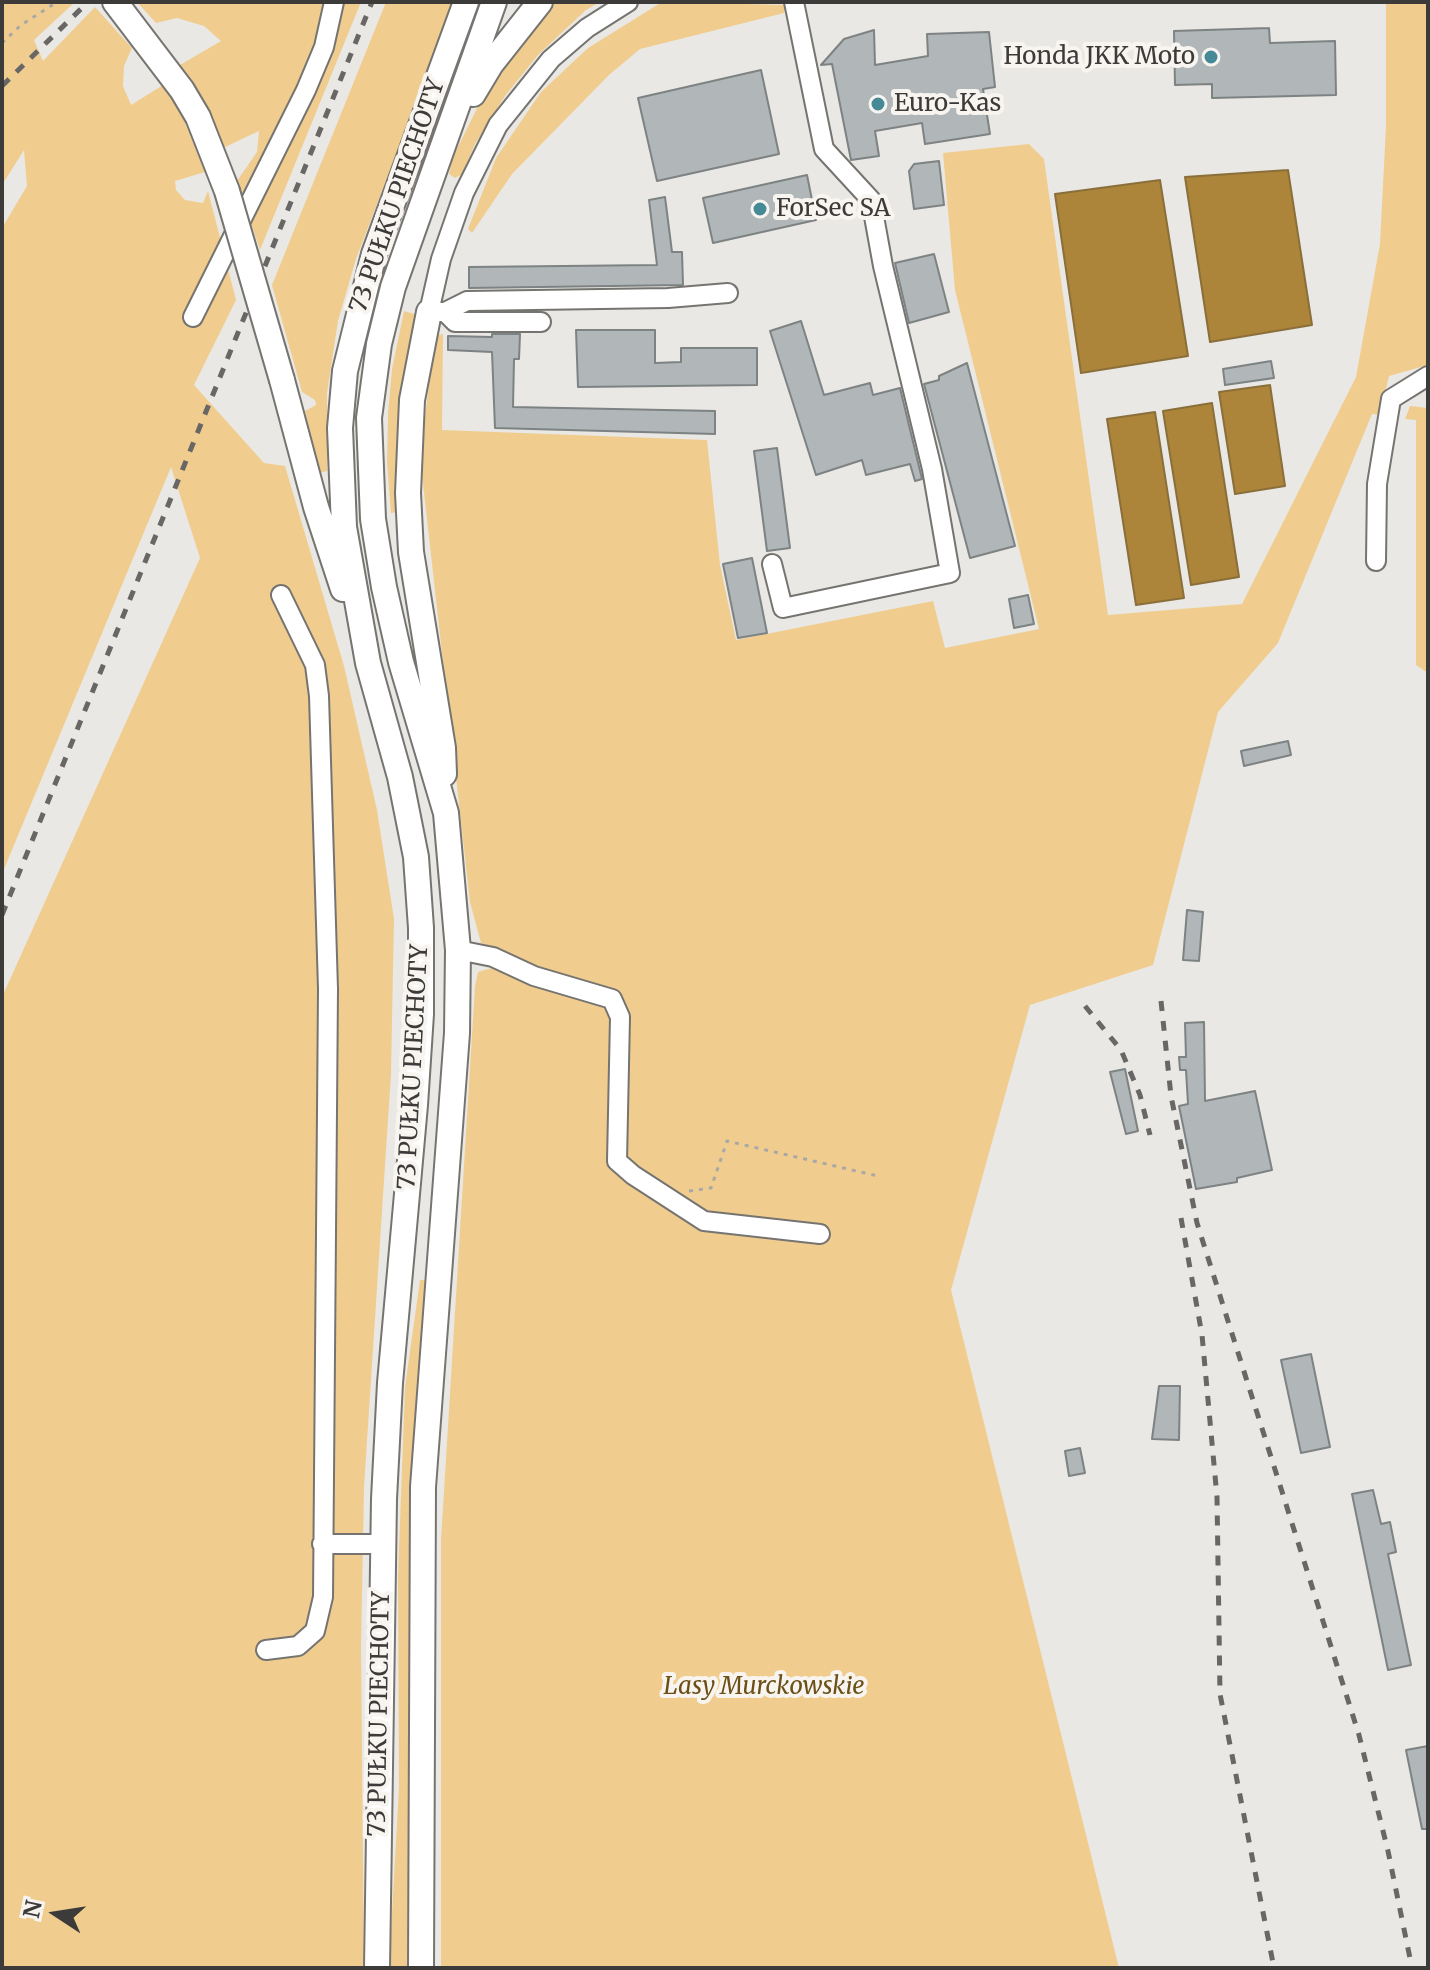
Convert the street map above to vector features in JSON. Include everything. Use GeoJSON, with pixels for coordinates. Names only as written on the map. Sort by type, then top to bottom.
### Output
{"type":"FeatureCollection","features":[{"type":"Feature","properties":{"kind":"main road"},"geometry":{"type":"LineString","coordinates":[[115,2],[145,36],[198,117],[227,191],[316,507],[368,663]]}},
{"type":"Feature","properties":{"kind":"main road","name":"73 PUŁKU PIECHOTY"},"geometry":{"type":"LineString","coordinates":[[377,1968],[383,1544],[390,1383],[419,1045],[421,928],[413,844],[400,777],[368,663],[344,527],[340,428],[343,379],[374,254],[466,2]]}},
{"type":"Feature","properties":{"kind":"main road"},"geometry":{"type":"LineString","coordinates":[[448,133],[494,2]]}},
{"type":"Feature","properties":{"kind":"main road"},"geometry":{"type":"LineString","coordinates":[[448,133],[491,64],[540,2]]}},
{"type":"Feature","properties":{"kind":"main road","name":"73 PUŁKU PIECHOTY"},"geometry":{"type":"LineString","coordinates":[[421,1968],[423,1487],[457,1033],[458,950],[446,813],[401,662],[384,587],[368,464],[372,384],[379,344],[412,230],[448,133]]}},
{"type":"Feature","properties":{"kind":"main road"},"geometry":{"type":"LineString","coordinates":[[437,312],[412,400],[408,493],[411,552],[443,748],[446,813]]}},
{"type":"Feature","properties":{"kind":"street"},"geometry":{"type":"LineString","coordinates":[[193,317],[306,90],[324,47],[334,2]]}},
{"type":"Feature","properties":{"kind":"street"},"geometry":{"type":"LineString","coordinates":[[437,312],[441,259],[464,193],[498,125],[551,59],[587,28],[628,2]]}},
{"type":"Feature","properties":{"kind":"street"},"geometry":{"type":"LineString","coordinates":[[772,564],[783,608],[950,573],[932,469],[883,266],[871,200],[824,149],[794,2]]}},
{"type":"Feature","properties":{"kind":"street"},"geometry":{"type":"LineString","coordinates":[[437,312],[467,301],[668,298],[728,293]]}},
{"type":"Feature","properties":{"kind":"street"},"geometry":{"type":"LineString","coordinates":[[437,312],[455,322],[541,322]]}},
{"type":"Feature","properties":{"kind":"street"},"geometry":{"type":"LineString","coordinates":[[1376,561],[1377,484],[1391,399],[1428,376]]}},
{"type":"Feature","properties":{"kind":"street"},"geometry":{"type":"LineString","coordinates":[[266,1650],[298,1646],[315,1631],[323,1597],[328,989],[319,696],[315,665],[281,595]]}},
{"type":"Feature","properties":{"kind":"street"},"geometry":{"type":"LineString","coordinates":[[458,950],[493,957],[534,976],[612,999],[620,1017],[617,1161],[704,1221],[820,1234]]}},
{"type":"Feature","properties":{"kind":"street"},"geometry":{"type":"LineString","coordinates":[[322,1544],[383,1544]]}},
{"type":"Feature","properties":{"kind":"path"},"geometry":{"type":"LineString","coordinates":[[2,43],[21,25],[57,2]]}},
{"type":"Feature","properties":{"kind":"path"},"geometry":{"type":"LineString","coordinates":[[666,1196],[711,1188],[727,1141],[878,1176]]}},
{"type":"Feature","properties":{"kind":"green space"},"geometry":{"type":"Polygon","coordinates":[[[2,2],[75,2],[34,40],[43,61],[95,7],[132,48],[124,66],[123,86],[131,105],[163,85],[184,120],[205,172],[175,181],[176,190],[185,200],[203,203],[208,191],[236,300],[194,385],[264,463],[285,466],[344,666],[377,810],[394,919],[391,1074],[364,1487],[361,1648],[364,1968],[2,1968],[2,997],[200,558],[171,467],[2,874],[2,228],[27,186],[24,150],[2,185],[2,2]]]}},
{"type":"Feature","properties":{"kind":"green space"},"geometry":{"type":"Polygon","coordinates":[[[137,2],[361,2],[260,250],[237,181],[257,152],[259,131],[223,148],[180,65],[221,41],[204,26],[177,18],[156,23],[137,2]]]}},
{"type":"Feature","properties":{"kind":"green space"},"geometry":{"type":"Polygon","coordinates":[[[386,2],[454,2],[356,259],[338,321],[327,393],[327,471],[319,473],[305,411],[316,405],[315,400],[302,392],[272,285],[386,2]]]}},
{"type":"Feature","properties":{"kind":"green space"},"geometry":{"type":"Polygon","coordinates":[[[551,2],[600,2],[586,10],[538,55],[505,96],[475,144],[462,174],[455,178],[449,174],[453,157],[494,74],[551,2]]]}},
{"type":"Feature","properties":{"kind":"green space"},"geometry":{"type":"Polygon","coordinates":[[[662,2],[786,5],[784,13],[640,49],[609,75],[512,174],[472,233],[468,229],[496,158],[541,92],[588,48],[662,2]]]}},
{"type":"Feature","properties":{"kind":"green space","name":"Lasy Murckowskie"},"geometry":{"type":"Polygon","coordinates":[[[1386,2],[1428,2],[1428,365],[1389,376],[1380,415],[1372,414],[1278,643],[1218,712],[1153,965],[1030,1005],[951,1290],[1119,1968],[441,1968],[441,1540],[475,986],[478,972],[495,967],[528,983],[531,963],[481,943],[470,902],[420,457],[435,336],[443,334],[442,430],[707,440],[720,565],[736,640],[933,601],[945,648],[1039,629],[955,290],[943,153],[1029,144],[1044,159],[1108,615],[1242,604],[1356,377],[1380,244],[1386,126],[1386,2]]]}},
{"type":"Feature","properties":{"kind":"green space"},"geometry":{"type":"Polygon","coordinates":[[[404,311],[418,315],[400,512],[391,513],[387,462],[388,413],[392,369],[404,311]]]}},
{"type":"Feature","properties":{"kind":"green space"},"geometry":{"type":"Polygon","coordinates":[[[1410,406],[1428,408],[1428,673],[1416,665],[1416,420],[1405,419],[1410,406]]]}},
{"type":"Feature","properties":{"kind":"green space"},"geometry":{"type":"Polygon","coordinates":[[[420,1280],[426,1280],[409,1552],[409,1968],[389,1968],[399,1787],[398,1576],[405,1387],[420,1280]]]}},
{"type":"Feature","properties":{"kind":"shaded area"},"geometry":{"type":"Polygon","coordinates":[[[1288,170],[1312,325],[1210,342],[1185,177],[1288,170]]]}},
{"type":"Feature","properties":{"kind":"shaded area"},"geometry":{"type":"Polygon","coordinates":[[[1160,180],[1188,356],[1081,373],[1055,194],[1160,180]]]}},
{"type":"Feature","properties":{"kind":"shaded area"},"geometry":{"type":"Polygon","coordinates":[[[1270,385],[1285,486],[1235,494],[1219,392],[1270,385]]]}},
{"type":"Feature","properties":{"kind":"shaded area"},"geometry":{"type":"Polygon","coordinates":[[[1212,403],[1239,577],[1191,585],[1163,411],[1212,403]]]}},
{"type":"Feature","properties":{"kind":"shaded area"},"geometry":{"type":"Polygon","coordinates":[[[1155,412],[1184,598],[1136,605],[1107,419],[1155,412]]]}},
{"type":"Feature","properties":{"kind":"building"},"geometry":{"type":"Polygon","coordinates":[[[1269,28],[1270,43],[1335,41],[1336,95],[1212,98],[1212,84],[1175,85],[1174,31],[1269,28]]]}},
{"type":"Feature","properties":{"kind":"building"},"geometry":{"type":"Polygon","coordinates":[[[874,30],[875,65],[928,56],[927,34],[989,32],[995,87],[983,89],[990,134],[925,144],[922,123],[875,131],[879,156],[851,160],[832,64],[821,65],[844,39],[874,30]]]}},
{"type":"Feature","properties":{"kind":"building"},"geometry":{"type":"Polygon","coordinates":[[[761,70],[779,154],[657,181],[638,98],[761,70]]]}},
{"type":"Feature","properties":{"kind":"building"},"geometry":{"type":"Polygon","coordinates":[[[939,161],[944,205],[914,209],[909,171],[914,164],[939,161]]]}},
{"type":"Feature","properties":{"kind":"building","name":"ForSec SA"},"geometry":{"type":"Polygon","coordinates":[[[807,175],[816,220],[713,243],[703,198],[807,175]]]}},
{"type":"Feature","properties":{"kind":"building"},"geometry":{"type":"Polygon","coordinates":[[[665,197],[672,252],[682,252],[683,285],[469,288],[469,267],[657,265],[649,200],[665,197]]]}},
{"type":"Feature","properties":{"kind":"building"},"geometry":{"type":"Polygon","coordinates":[[[934,254],[949,312],[909,323],[895,263],[934,254]]]}},
{"type":"Feature","properties":{"kind":"building"},"geometry":{"type":"Polygon","coordinates":[[[801,321],[824,395],[870,383],[873,395],[900,388],[922,479],[915,481],[910,464],[866,475],[862,460],[816,475],[770,331],[801,321]]]}},
{"type":"Feature","properties":{"kind":"building"},"geometry":{"type":"Polygon","coordinates":[[[576,330],[655,330],[655,363],[681,362],[681,348],[757,348],[757,385],[578,387],[576,330]]]}},
{"type":"Feature","properties":{"kind":"building"},"geometry":{"type":"Polygon","coordinates":[[[492,334],[520,334],[519,359],[514,359],[513,407],[715,411],[715,434],[495,428],[492,352],[448,350],[448,336],[492,337],[492,334]]]}},
{"type":"Feature","properties":{"kind":"building"},"geometry":{"type":"Polygon","coordinates":[[[1271,361],[1274,378],[1225,385],[1223,369],[1271,361]]]}},
{"type":"Feature","properties":{"kind":"building"},"geometry":{"type":"Polygon","coordinates":[[[967,363],[1015,546],[970,558],[924,384],[939,380],[939,376],[967,363]]]}},
{"type":"Feature","properties":{"kind":"building"},"geometry":{"type":"Polygon","coordinates":[[[777,448],[790,548],[767,551],[754,451],[777,448]]]}},
{"type":"Feature","properties":{"kind":"building"},"geometry":{"type":"Polygon","coordinates":[[[752,558],[767,633],[738,638],[723,564],[752,558]]]}},
{"type":"Feature","properties":{"kind":"building"},"geometry":{"type":"Polygon","coordinates":[[[1028,595],[1034,624],[1014,628],[1009,599],[1028,595]]]}},
{"type":"Feature","properties":{"kind":"building"},"geometry":{"type":"Polygon","coordinates":[[[1288,741],[1291,755],[1244,766],[1241,751],[1288,741]]]}},
{"type":"Feature","properties":{"kind":"building"},"geometry":{"type":"Polygon","coordinates":[[[1187,910],[1203,912],[1199,961],[1183,960],[1187,910]]]}},
{"type":"Feature","properties":{"kind":"building"},"geometry":{"type":"Polygon","coordinates":[[[1204,1022],[1205,1101],[1255,1091],[1272,1170],[1237,1178],[1237,1182],[1196,1189],[1179,1106],[1188,1104],[1186,1070],[1180,1070],[1179,1057],[1186,1057],[1185,1023],[1204,1022]]]}},
{"type":"Feature","properties":{"kind":"building"},"geometry":{"type":"Polygon","coordinates":[[[1125,1069],[1138,1131],[1126,1134],[1110,1072],[1125,1069]]]}},
{"type":"Feature","properties":{"kind":"building"},"geometry":{"type":"Polygon","coordinates":[[[1311,1354],[1330,1447],[1301,1453],[1281,1360],[1311,1354]]]}},
{"type":"Feature","properties":{"kind":"building"},"geometry":{"type":"Polygon","coordinates":[[[1159,1386],[1180,1386],[1179,1440],[1152,1439],[1159,1386]]]}},
{"type":"Feature","properties":{"kind":"building"},"geometry":{"type":"Polygon","coordinates":[[[1080,1448],[1085,1473],[1069,1476],[1065,1451],[1080,1448]]]}},
{"type":"Feature","properties":{"kind":"building"},"geometry":{"type":"Polygon","coordinates":[[[1373,1490],[1381,1524],[1390,1522],[1396,1552],[1388,1554],[1411,1665],[1388,1670],[1352,1494],[1373,1490]]]}},
{"type":"Feature","properties":{"kind":"building"},"geometry":{"type":"Polygon","coordinates":[[[1428,1746],[1428,1829],[1422,1829],[1406,1750],[1428,1746]]]}},
{"type":"Feature","properties":{"kind":"railway"},"geometry":{"type":"LineString","coordinates":[[2,86],[88,2]]}},
{"type":"Feature","properties":{"kind":"railway"},"geometry":{"type":"LineString","coordinates":[[2,915],[372,2]]}},
{"type":"Feature","properties":{"kind":"railway"},"geometry":{"type":"LineString","coordinates":[[1161,1001],[1171,1096],[1197,1223],[1359,1735],[1388,1851],[1412,1968]]}},
{"type":"Feature","properties":{"kind":"railway"},"geometry":{"type":"LineString","coordinates":[[1085,1006],[1121,1050],[1140,1095],[1150,1135]]}},
{"type":"Feature","properties":{"kind":"railway"},"geometry":{"type":"LineString","coordinates":[[1181,1218],[1202,1335],[1217,1497],[1220,1694],[1274,1968]]}},
{"type":"Feature","properties":{"kind":"place","name":"Honda JKK Moto"},"geometry":{"type":"Point","coordinates":[1211,57]}},
{"type":"Feature","properties":{"kind":"place","name":"Euro-Kas"},"geometry":{"type":"Point","coordinates":[878,104]}},
{"type":"Feature","properties":{"kind":"place","name":"ForSec SA"},"geometry":{"type":"Point","coordinates":[760,209]}}]}
